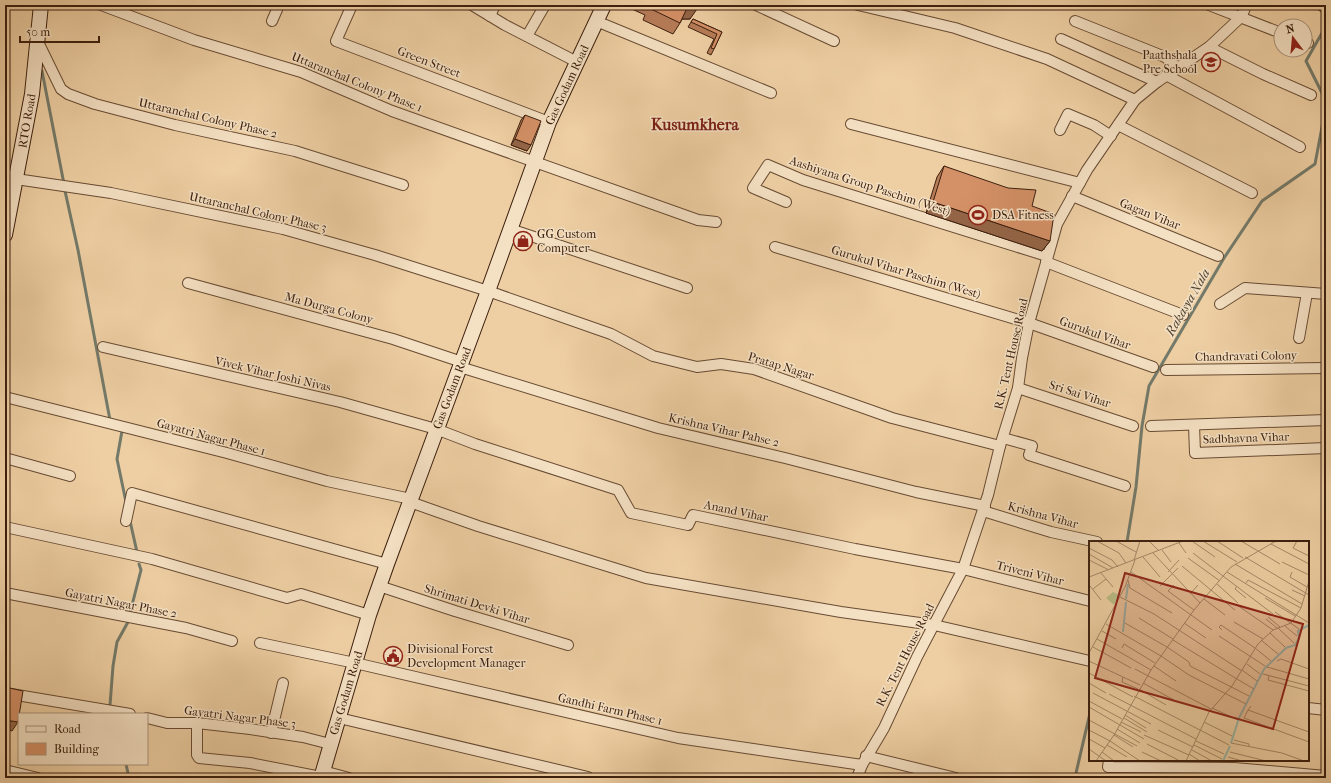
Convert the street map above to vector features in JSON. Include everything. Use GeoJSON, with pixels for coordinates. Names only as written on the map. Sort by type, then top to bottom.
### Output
{"type":"FeatureCollection","features":[{"type":"Feature","properties":{"kind":"main road","name":"RTO Road"},"geometry":{"type":"LineString","coordinates":[[5,236],[32,94],[41,5]]}},
{"type":"Feature","properties":{"kind":"main road","name":"Gas Godam Road"},"geometry":{"type":"LineString","coordinates":[[321,775],[369,615],[436,429],[549,122],[604,5]]}},
{"type":"Feature","properties":{"kind":"street","name":"Uttaranchal Colony Phase 1"},"geometry":{"type":"LineString","coordinates":[[101,5],[194,40],[301,72],[392,111],[698,220],[716,222]]}},
{"type":"Feature","properties":{"kind":"street"},"geometry":{"type":"LineString","coordinates":[[272,21],[279,5]]}},
{"type":"Feature","properties":{"kind":"street","name":"Green Street"},"geometry":{"type":"LineString","coordinates":[[352,5],[336,41],[549,122]]}},
{"type":"Feature","properties":{"kind":"street"},"geometry":{"type":"LineString","coordinates":[[472,5],[576,62]]}},
{"type":"Feature","properties":{"kind":"street"},"geometry":{"type":"LineString","coordinates":[[490,16],[495,5]]}},
{"type":"Feature","properties":{"kind":"street"},"geometry":{"type":"LineString","coordinates":[[527,36],[544,5]]}},
{"type":"Feature","properties":{"kind":"street"},"geometry":{"type":"LineString","coordinates":[[756,5],[834,41]]}},
{"type":"Feature","properties":{"kind":"street"},"geometry":{"type":"LineString","coordinates":[[858,5],[962,30],[1047,60],[1135,100]]}},
{"type":"Feature","properties":{"kind":"street"},"geometry":{"type":"LineString","coordinates":[[1209,5],[1242,16],[1273,30]]}},
{"type":"Feature","properties":{"kind":"street","name":"R.K. Tent House Road"},"geometry":{"type":"LineString","coordinates":[[857,778],[864,760],[884,728],[916,657],[963,569],[984,508],[1001,442],[1018,388],[1029,323],[1038,296],[1046,259],[1057,224],[1080,183],[1135,100],[1166,75],[1209,47],[1242,16],[1246,5]]}},
{"type":"Feature","properties":{"kind":"street"},"geometry":{"type":"LineString","coordinates":[[1321,5],[1326,8]]}},
{"type":"Feature","properties":{"kind":"street"},"geometry":{"type":"LineString","coordinates":[[596,21],[771,93]]}},
{"type":"Feature","properties":{"kind":"street"},"geometry":{"type":"LineString","coordinates":[[1075,21],[1164,57],[1178,68]]}},
{"type":"Feature","properties":{"kind":"street","name":"Uttaranchal Colony Phase 2"},"geometry":{"type":"LineString","coordinates":[[37,40],[50,70],[61,89],[68,94],[95,104],[168,123],[295,151],[403,185]]}},
{"type":"Feature","properties":{"kind":"street"},"geometry":{"type":"LineString","coordinates":[[1061,40],[1157,82]]}},
{"type":"Feature","properties":{"kind":"street"},"geometry":{"type":"LineString","coordinates":[[1209,47],[1311,95]]}},
{"type":"Feature","properties":{"kind":"street"},"geometry":{"type":"LineString","coordinates":[[1166,75],[1300,147]]}},
{"type":"Feature","properties":{"kind":"street"},"geometry":{"type":"LineString","coordinates":[[1060,130],[1068,114],[1094,125],[1112,136]]}},
{"type":"Feature","properties":{"kind":"street"},"geometry":{"type":"LineString","coordinates":[[851,124],[1080,183]]}},
{"type":"Feature","properties":{"kind":"street"},"geometry":{"type":"LineString","coordinates":[[1118,125],[1252,193]]}},
{"type":"Feature","properties":{"kind":"street","name":"Aashiyana Group Paschim (West)"},"geometry":{"type":"LineString","coordinates":[[786,202],[754,188],[768,165],[803,180],[1046,259]]}},
{"type":"Feature","properties":{"kind":"street","name":"Uttaranchal Colony Phase 3"},"geometry":{"type":"LineString","coordinates":[[16,179],[111,193],[283,229],[375,255],[488,291]]}},
{"type":"Feature","properties":{"kind":"street","name":"Gagan Vihar"},"geometry":{"type":"LineString","coordinates":[[1072,196],[1218,256]]}},
{"type":"Feature","properties":{"kind":"street"},"geometry":{"type":"LineString","coordinates":[[510,229],[687,288]]}},
{"type":"Feature","properties":{"kind":"street","name":"Gurukul Vihar Paschim (West)"},"geometry":{"type":"LineString","coordinates":[[774,247],[1029,323]]}},
{"type":"Feature","properties":{"kind":"street"},"geometry":{"type":"LineString","coordinates":[[1046,259],[1183,314]]}},
{"type":"Feature","properties":{"kind":"street","name":"Ma Durga Colony"},"geometry":{"type":"LineString","coordinates":[[188,283],[393,339],[461,364]]}},
{"type":"Feature","properties":{"kind":"street"},"geometry":{"type":"LineString","coordinates":[[1220,304],[1245,288],[1326,294]]}},
{"type":"Feature","properties":{"kind":"street","name":"Pratap Nagar"},"geometry":{"type":"LineString","coordinates":[[488,291],[611,334],[652,356],[697,367],[721,364],[754,369],[892,418],[1001,442],[1032,446],[1029,455],[1125,486]]}},
{"type":"Feature","properties":{"kind":"street"},"geometry":{"type":"LineString","coordinates":[[1300,338],[1307,293]]}},
{"type":"Feature","properties":{"kind":"street","name":"Gurukul Vihar"},"geometry":{"type":"LineString","coordinates":[[1029,323],[1153,367]]}},
{"type":"Feature","properties":{"kind":"street","name":"Vivek Vihar Joshi Nivas"},"geometry":{"type":"LineString","coordinates":[[103,347],[340,402],[436,429]]}},
{"type":"Feature","properties":{"kind":"street","name":"Krishna Vihar Pahse 2"},"geometry":{"type":"LineString","coordinates":[[461,364],[658,428],[984,508]]}},
{"type":"Feature","properties":{"kind":"street","name":"Chandravati Colony"},"geometry":{"type":"LineString","coordinates":[[1166,370],[1326,368]]}},
{"type":"Feature","properties":{"kind":"street","name":"Sri Sai Vihar"},"geometry":{"type":"LineString","coordinates":[[1018,388],[1133,426]]}},
{"type":"Feature","properties":{"kind":"street","name":"Gayatri Nagar Phase 1"},"geometry":{"type":"LineString","coordinates":[[5,397],[227,453],[320,479],[410,500],[478,526],[646,578],[841,612],[934,625],[1089,661]]}},
{"type":"Feature","properties":{"kind":"street"},"geometry":{"type":"LineString","coordinates":[[1151,426],[1326,420]]}},
{"type":"Feature","properties":{"kind":"street","name":"Sadbhavna Vihar"},"geometry":{"type":"LineString","coordinates":[[1194,425],[1195,453],[1326,448]]}},
{"type":"Feature","properties":{"kind":"street","name":"Anand Vihar"},"geometry":{"type":"LineString","coordinates":[[436,429],[475,444],[618,490],[631,513],[688,525],[693,515],[855,549],[963,569]]}},
{"type":"Feature","properties":{"kind":"street"},"geometry":{"type":"LineString","coordinates":[[5,458],[70,476]]}},
{"type":"Feature","properties":{"kind":"street"},"geometry":{"type":"LineString","coordinates":[[126,521],[132,493],[387,564]]}},
{"type":"Feature","properties":{"kind":"street","name":"Krishna Vihar"},"geometry":{"type":"LineString","coordinates":[[984,508],[1051,532],[1092,541]]}},
{"type":"Feature","properties":{"kind":"street"},"geometry":{"type":"LineString","coordinates":[[5,527],[152,559],[287,598],[301,594],[369,615]]}},
{"type":"Feature","properties":{"kind":"street","name":"Triveni Vihar"},"geometry":{"type":"LineString","coordinates":[[963,569],[1089,601]]}},
{"type":"Feature","properties":{"kind":"street","name":"Shrimati Devki Vihar"},"geometry":{"type":"LineString","coordinates":[[379,586],[455,612],[568,645]]}},
{"type":"Feature","properties":{"kind":"street","name":"Gayatri Nagar Phase 2"},"geometry":{"type":"LineString","coordinates":[[5,593],[186,628],[232,641]]}},
{"type":"Feature","properties":{"kind":"street"},"geometry":{"type":"LineString","coordinates":[[260,643],[355,663]]}},
{"type":"Feature","properties":{"kind":"street","name":"Gandhi Farm Phase 1"},"geometry":{"type":"LineString","coordinates":[[355,663],[678,738],[864,760],[956,778]]}},
{"type":"Feature","properties":{"kind":"street"},"geometry":{"type":"LineString","coordinates":[[271,733],[283,683]]}},
{"type":"Feature","properties":{"kind":"street"},"geometry":{"type":"LineString","coordinates":[[5,693],[84,710],[115,712]]}},
{"type":"Feature","properties":{"kind":"street"},"geometry":{"type":"LineString","coordinates":[[1309,708],[1326,710]]}},
{"type":"Feature","properties":{"kind":"street","name":"Gayatri Nagar Phase 3"},"geometry":{"type":"LineString","coordinates":[[148,718],[167,723],[197,723],[303,737],[330,744]]}},
{"type":"Feature","properties":{"kind":"street"},"geometry":{"type":"LineString","coordinates":[[339,718],[588,776]]}},
{"type":"Feature","properties":{"kind":"street"},"geometry":{"type":"LineString","coordinates":[[197,723],[197,755],[199,758],[250,763],[321,775],[349,778]]}},
{"type":"Feature","properties":{"kind":"street"},"geometry":{"type":"LineString","coordinates":[[1109,761],[1108,767],[1234,768],[1326,776]]}},
{"type":"Feature","properties":{"kind":"street"},"geometry":{"type":"LineString","coordinates":[[5,770],[38,778]]}},
{"type":"Feature","properties":{"kind":"building"},"geometry":{"type":"Polygon","coordinates":[[[652,5],[695,5],[697,9],[687,8],[680,23],[651,9],[652,5]]]}},
{"type":"Feature","properties":{"kind":"building"},"geometry":{"type":"Polygon","coordinates":[[[693,19],[722,32],[714,49],[711,48],[717,34],[691,22],[693,19]]]}},
{"type":"Feature","properties":{"kind":"building"},"geometry":{"type":"Polygon","coordinates":[[[525,115],[541,121],[531,145],[515,139],[525,115]]]}},
{"type":"Feature","properties":{"kind":"building","name":"DSA Fitness"},"geometry":{"type":"Polygon","coordinates":[[[944,166],[1008,188],[1036,190],[1032,206],[1054,214],[1050,241],[933,202],[944,166]]]}},
{"type":"Feature","properties":{"kind":"building"},"geometry":{"type":"Polygon","coordinates":[[[5,687],[23,691],[19,713],[18,713],[18,722],[5,720],[5,687]]]}},
{"type":"Feature","properties":{"kind":"waterway","name":"Rakasya Nala"},"geometry":{"type":"LineString","coordinates":[[1326,26],[1306,61],[1326,101]]}},
{"type":"Feature","properties":{"kind":"waterway"},"geometry":{"type":"LineString","coordinates":[[42,71],[64,184]]}},
{"type":"Feature","properties":{"kind":"waterway","name":"Rakasya Nala"},"geometry":{"type":"LineString","coordinates":[[1127,541],[1136,487],[1142,426],[1149,386],[1224,258],[1262,201],[1315,164],[1326,106]]}},
{"type":"Feature","properties":{"kind":"waterway"},"geometry":{"type":"LineString","coordinates":[[65,191],[78,250],[110,420]]}},
{"type":"Feature","properties":{"kind":"waterway"},"geometry":{"type":"LineString","coordinates":[[122,431],[117,459],[126,502]]}},
{"type":"Feature","properties":{"kind":"waterway"},"geometry":{"type":"LineString","coordinates":[[130,521],[137,552]]}},
{"type":"Feature","properties":{"kind":"waterway"},"geometry":{"type":"LineString","coordinates":[[130,613],[141,570],[139,564]]}},
{"type":"Feature","properties":{"kind":"waterway"},"geometry":{"type":"LineString","coordinates":[[110,705],[113,666],[117,642],[128,622]]}},
{"type":"Feature","properties":{"kind":"waterway","name":"Rakasya Nala"},"geometry":{"type":"LineString","coordinates":[[1076,778],[1089,717]]}},
{"type":"Feature","properties":{"kind":"waterway"},"geometry":{"type":"LineString","coordinates":[[126,765],[129,778]]}},
{"type":"Feature","properties":{"kind":"place","name":"Paathshala Pre School"},"geometry":{"type":"Point","coordinates":[1211,62]}},
{"type":"Feature","properties":{"kind":"place","name":"DSA Fitness"},"geometry":{"type":"Point","coordinates":[978,215]}},
{"type":"Feature","properties":{"kind":"place","name":"GG Custom Computer"},"geometry":{"type":"Point","coordinates":[523,241]}},
{"type":"Feature","properties":{"kind":"place","name":"Divisional Forest Development Manager"},"geometry":{"type":"Point","coordinates":[393,656]}},
{"type":"Feature","properties":{"kind":"district","name":"Kusumkhera"},"geometry":{"type":"Point","coordinates":[695,124]}}]}
